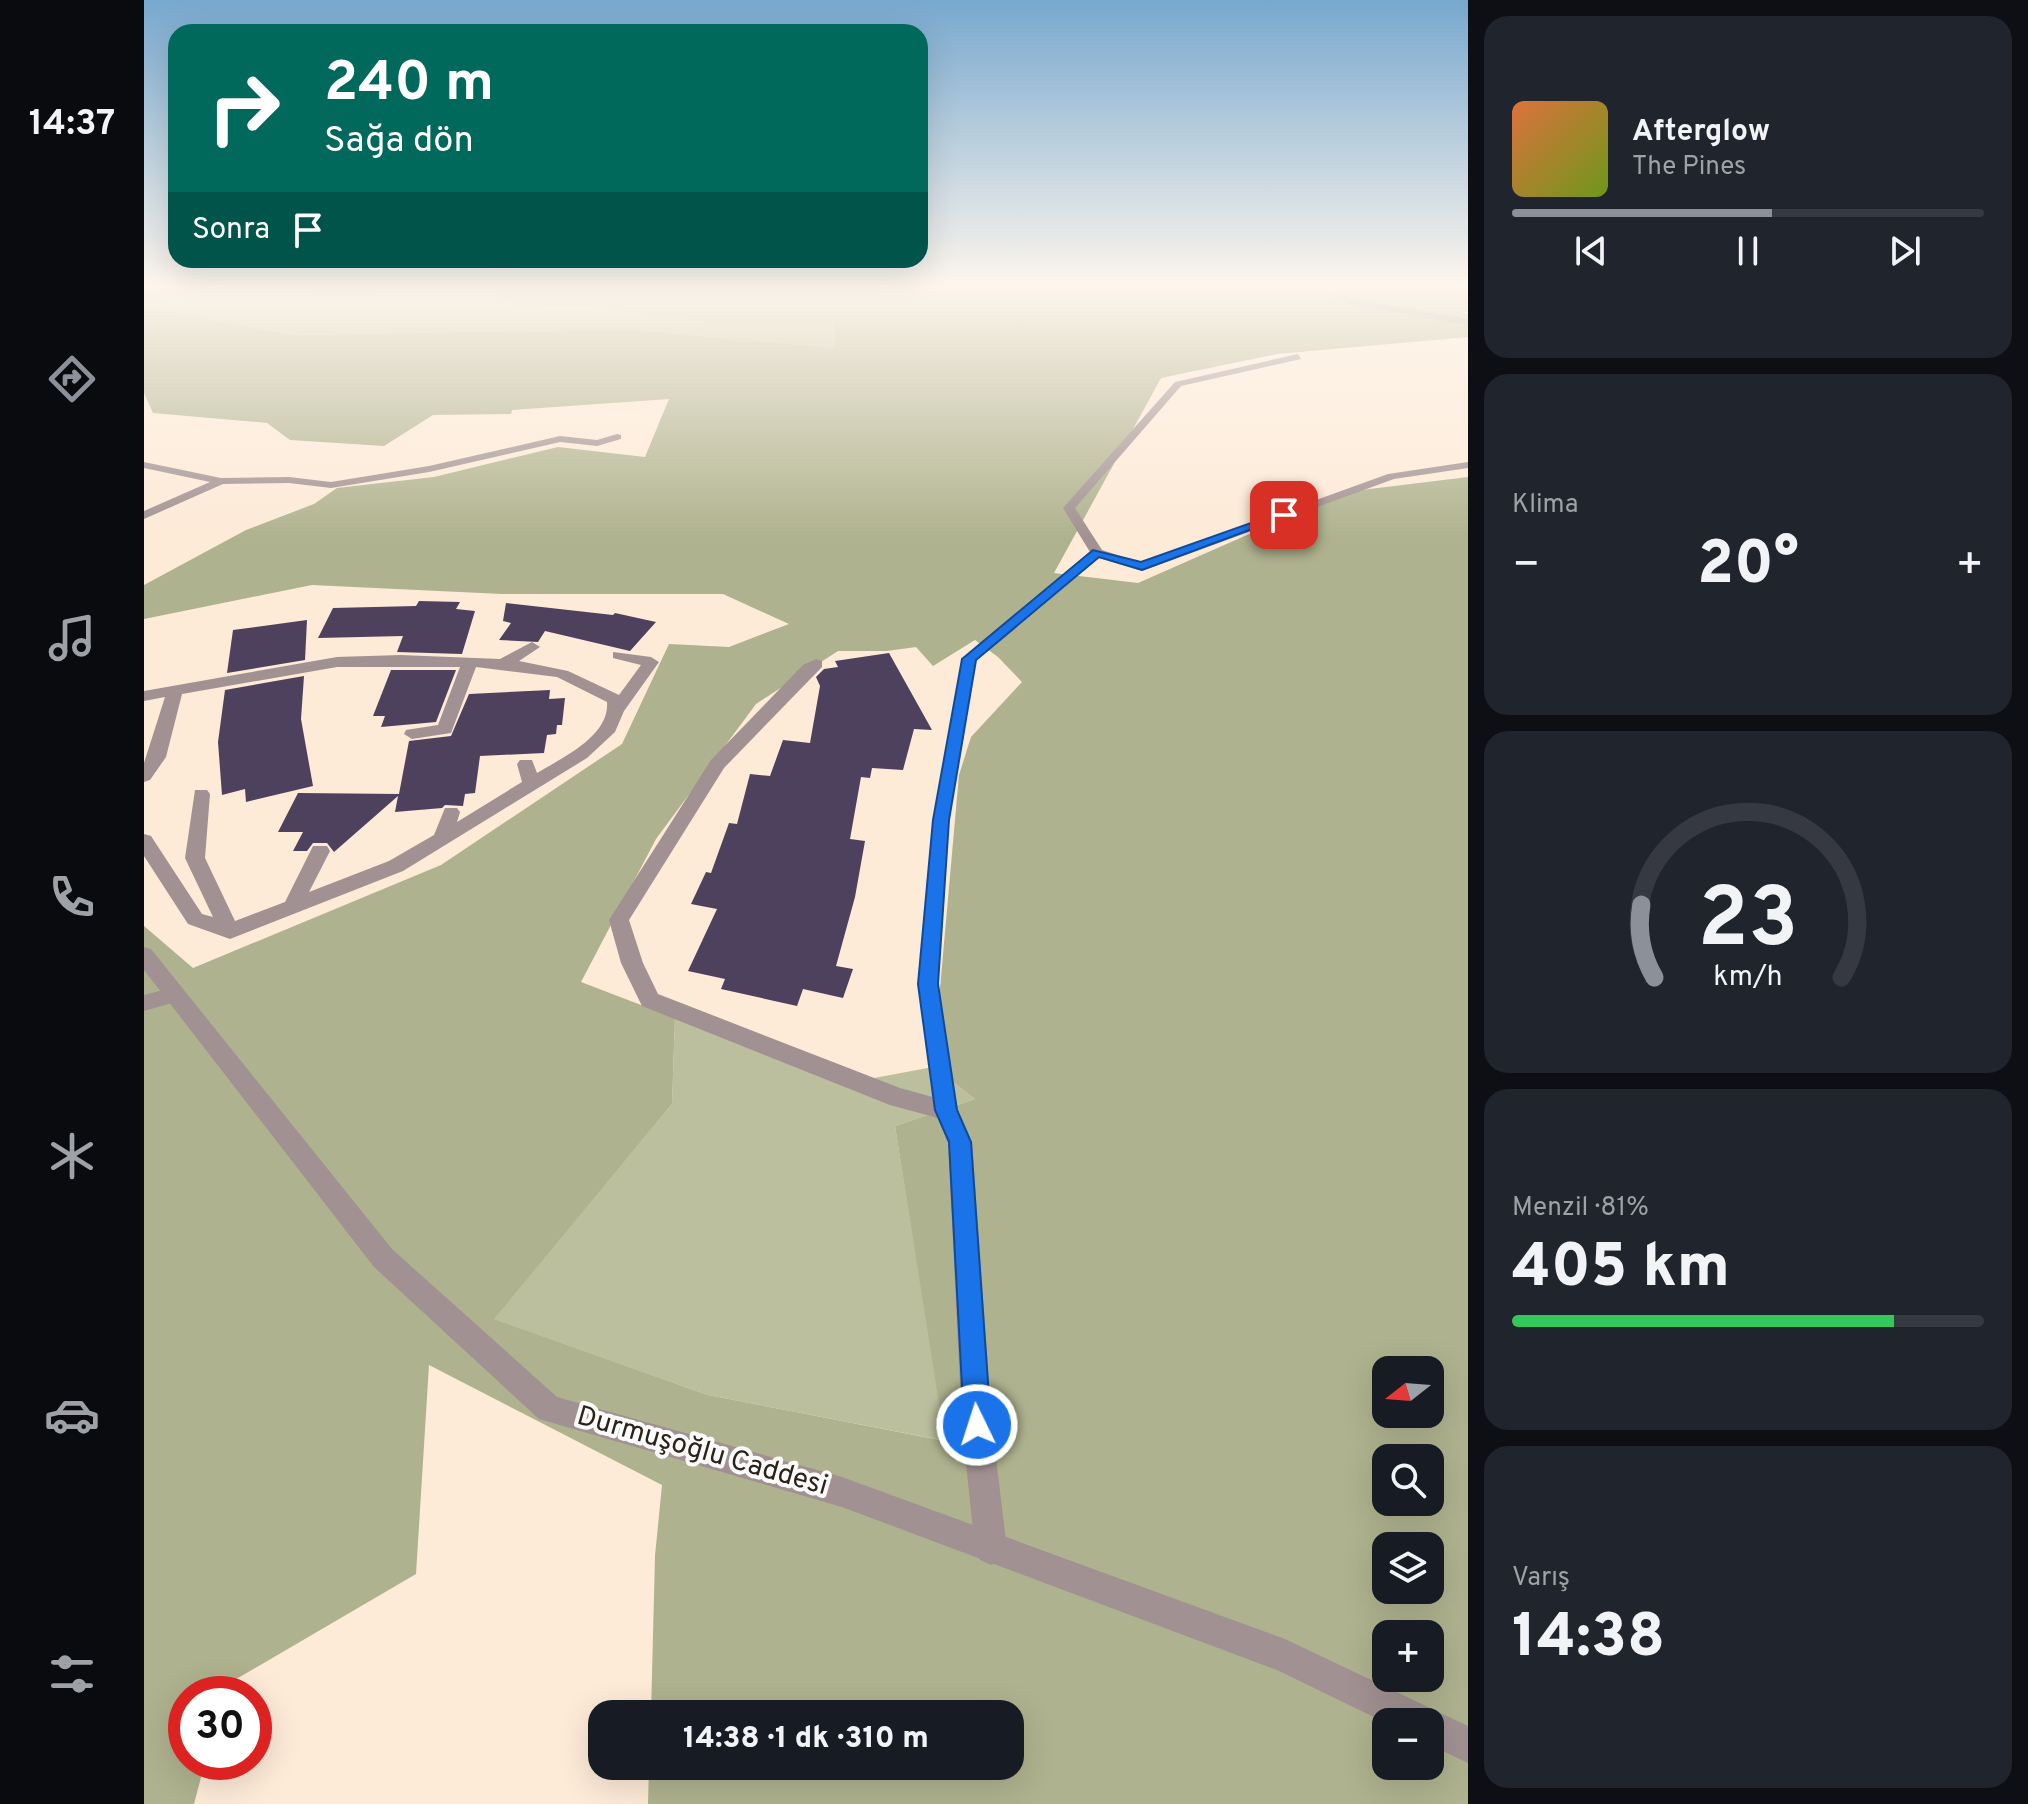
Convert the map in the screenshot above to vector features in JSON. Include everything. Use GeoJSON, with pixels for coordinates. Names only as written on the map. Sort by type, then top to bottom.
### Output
{"type":"FeatureCollection","features":[{"type":"Feature","properties":{"kind":"street"},"geometry":{"type":"LineString","coordinates":[[321,665],[344,645]]}},
{"type":"Feature","properties":{"kind":"street"},"geometry":{"type":"LineString","coordinates":[[406,660],[425,645]]}},
{"type":"Feature","properties":{"kind":"street"},"geometry":{"type":"LineString","coordinates":[[503,664],[532,647]]}},
{"type":"Feature","properties":{"kind":"street"},"geometry":{"type":"LineString","coordinates":[[144,841],[195,919],[230,931],[292,907],[396,866],[581,754],[609,728],[616,711],[651,662],[618,655]]}},
{"type":"Feature","properties":{"kind":"street"},"geometry":{"type":"LineString","coordinates":[[173,698],[240,669],[406,660],[503,664],[553,670],[598,686],[615,700],[616,711]]}},
{"type":"Feature","properties":{"kind":"street"},"geometry":{"type":"LineString","coordinates":[[412,734],[445,729],[470,662]]}},
{"type":"Feature","properties":{"kind":"street"},"geometry":{"type":"LineString","coordinates":[[816,664],[717,764],[619,920],[632,963],[650,1000],[898,1098],[946,1110],[960,1142],[977,1425],[991,1549]]}},
{"type":"Feature","properties":{"kind":"street"},"geometry":{"type":"LineString","coordinates":[[144,696],[212,697]]}},
{"type":"Feature","properties":{"kind":"street"},"geometry":{"type":"LineString","coordinates":[[144,776],[157,757],[173,698]]}},
{"type":"Feature","properties":{"kind":"street"},"geometry":{"type":"LineString","coordinates":[[526,764],[532,785]]}},
{"type":"Feature","properties":{"kind":"street"},"geometry":{"type":"LineString","coordinates":[[201,794],[195,858],[230,931]]}},
{"type":"Feature","properties":{"kind":"street"},"geometry":{"type":"LineString","coordinates":[[442,839],[451,812]]}},
{"type":"Feature","properties":{"kind":"street"},"geometry":{"type":"LineString","coordinates":[[292,907],[320,851]]}},
{"type":"Feature","properties":{"kind":"street","name":"Durmuşoğlu Caddesi"},"geometry":{"type":"LineString","coordinates":[[144,955],[383,1258],[549,1409],[842,1492],[1285,1656],[1392,1708]]}},
{"type":"Feature","properties":{"kind":"street"},"geometry":{"type":"LineString","coordinates":[[1444,1733],[1468,1745]]}},
{"type":"Feature","properties":{"kind":"lane"},"geometry":{"type":"LineString","coordinates":[[1235,371],[1178,384],[1069,508],[1097,553],[1142,567],[1392,476],[1468,465]]}},
{"type":"Feature","properties":{"kind":"lane"},"geometry":{"type":"LineString","coordinates":[[144,465],[221,481],[289,480],[331,485],[429,469],[560,439],[597,443],[617,437]]}},
{"type":"Feature","properties":{"kind":"lane"},"geometry":{"type":"LineString","coordinates":[[144,515],[221,481]]}},
{"type":"Feature","properties":{"kind":"lane"},"geometry":{"type":"LineString","coordinates":[[946,1110],[928,984],[941,820],[969,659],[1097,553]]}},
{"type":"Feature","properties":{"kind":"lane"},"geometry":{"type":"LineString","coordinates":[[144,1003],[175,995]]}},
{"type":"Feature","properties":{"kind":"green space"},"geometry":{"type":"Polygon","coordinates":[[[144,371],[1194,371],[1161,378],[1054,573],[1138,583],[1345,492],[1468,477],[1468,1804],[648,1804],[649,1780],[1024,1780],[1024,1700],[651,1700],[655,1556],[662,1485],[429,1365],[416,1574],[241,1676],[168,1676],[168,1780],[200,1780],[194,1804],[144,1804],[144,926],[193,968],[441,865],[622,744],[669,644],[729,647],[789,624],[723,594],[502,594],[312,585],[144,619],[144,585],[246,530],[314,504],[337,488],[434,477],[558,447],[645,457],[669,399],[512,410],[511,414],[433,415],[384,446],[290,440],[267,423],[153,413],[144,393],[144,371]],[[975,640],[933,666],[916,647],[887,651],[838,651],[756,704],[656,839],[581,982],[675,1018],[672,1104],[494,1319],[708,1395],[945,1441],[895,1126],[975,1099],[933,1067],[959,775],[971,737],[1022,682],[998,657],[975,640]]]}},
{"type":"Feature","properties":{"kind":"green space"},"geometry":{"type":"Polygon","coordinates":[[[675,1018],[853,1082],[933,1067],[975,1099],[895,1126],[946,1441],[708,1395],[493,1319],[672,1104],[675,1018]]]}},
{"type":"Feature","properties":{"kind":"building"},"geometry":{"type":"Polygon","coordinates":[[[419,601],[460,602],[456,609],[475,611],[462,654],[397,652],[403,636],[318,638],[333,608],[416,606],[419,601]]]}},
{"type":"Feature","properties":{"kind":"building"},"geometry":{"type":"Polygon","coordinates":[[[506,603],[615,613],[656,622],[630,651],[545,631],[538,642],[499,640],[511,623],[503,621],[506,603]]]}},
{"type":"Feature","properties":{"kind":"building"},"geometry":{"type":"Polygon","coordinates":[[[307,620],[305,660],[227,673],[233,630],[307,620]]]}},
{"type":"Feature","properties":{"kind":"building"},"geometry":{"type":"Polygon","coordinates":[[[889,653],[932,730],[914,729],[903,770],[872,768],[870,778],[861,777],[850,839],[865,841],[855,897],[836,966],[853,969],[843,998],[803,989],[797,1006],[721,989],[725,979],[688,971],[717,909],[691,904],[706,872],[711,873],[729,823],[737,824],[750,774],[770,776],[783,740],[810,743],[820,686],[816,677],[824,669],[838,667],[835,661],[889,653]]]}},
{"type":"Feature","properties":{"kind":"building"},"geometry":{"type":"Polygon","coordinates":[[[391,670],[456,670],[436,722],[381,727],[385,716],[373,716],[391,670]]]}},
{"type":"Feature","properties":{"kind":"building"},"geometry":{"type":"Polygon","coordinates":[[[304,676],[301,719],[313,786],[246,802],[245,789],[222,795],[218,742],[225,690],[304,676]]]}},
{"type":"Feature","properties":{"kind":"building"},"geometry":{"type":"Polygon","coordinates":[[[550,690],[549,699],[565,698],[562,725],[557,725],[556,734],[547,735],[544,753],[480,756],[475,793],[465,794],[463,806],[445,805],[442,808],[395,812],[398,796],[334,852],[327,843],[313,843],[307,851],[293,851],[303,832],[278,832],[298,793],[399,794],[409,741],[451,736],[469,694],[550,690]]]}},
{"type":"Feature","properties":{"kind":"route"},"geometry":{"type":"LineString","coordinates":[[977,1425],[960,1142],[946,1110],[928,984],[941,820],[969,659],[1097,553],[1142,567],[1284,515]]}}]}
